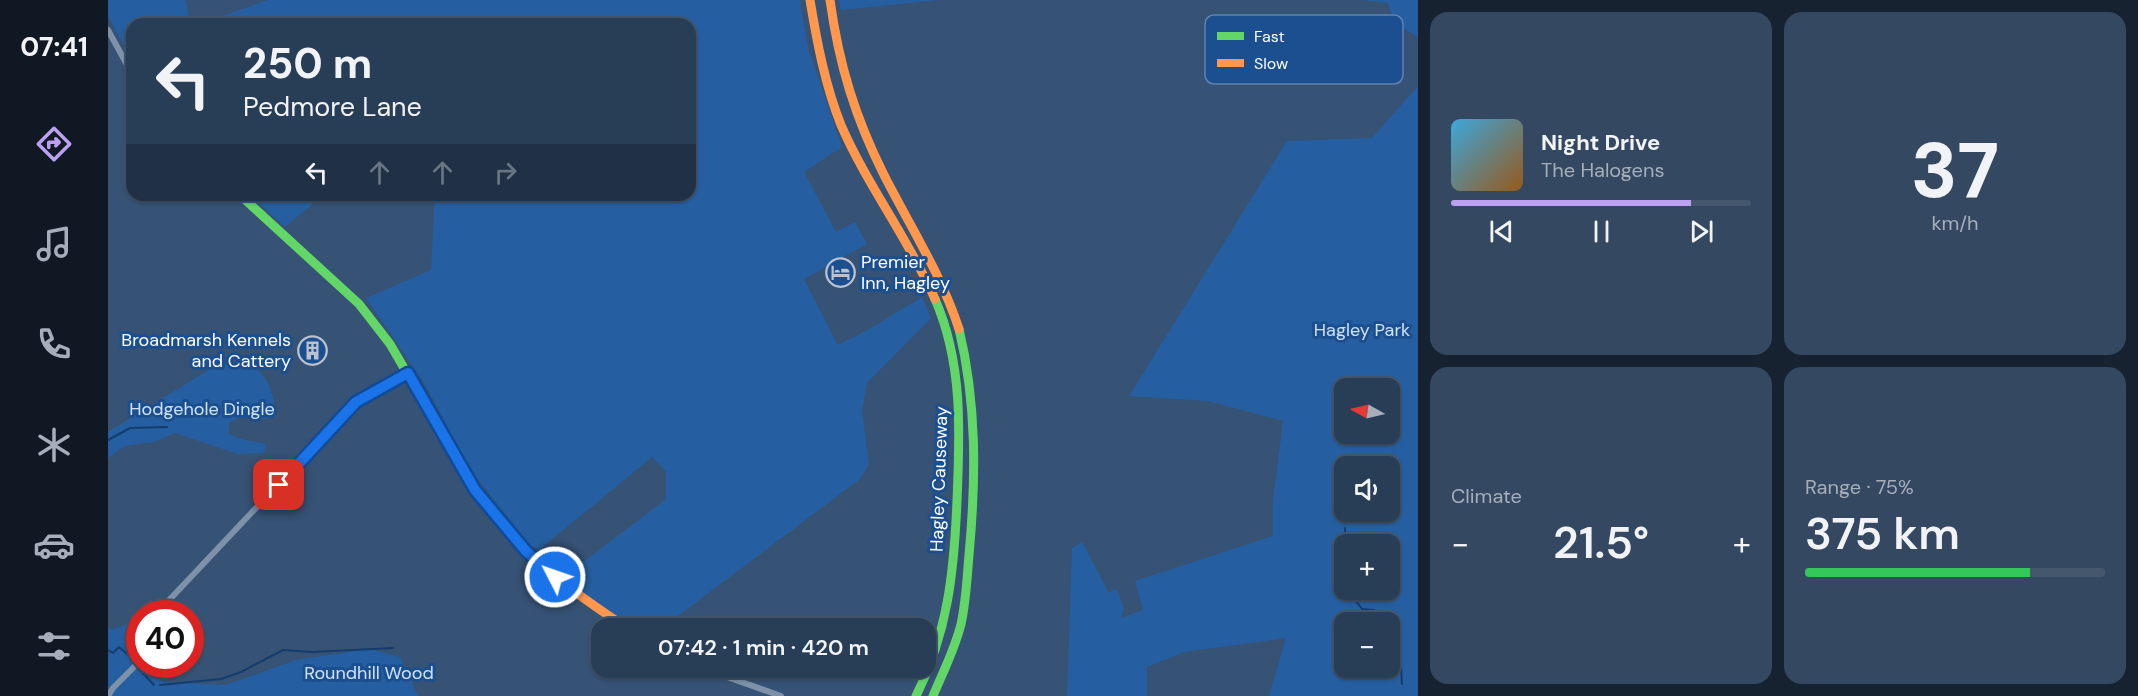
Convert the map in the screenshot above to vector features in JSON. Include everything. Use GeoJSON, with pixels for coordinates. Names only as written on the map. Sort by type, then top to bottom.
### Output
{"type":"FeatureCollection","features":[{"type":"Feature","properties":{"kind":"main road","name":"Hagley Causeway"},"geometry":{"type":"LineString","coordinates":[[810,0],[816,38],[832,101],[848,140],[922,270],[940,310],[953,359],[960,433],[956,526],[949,597],[936,648],[916,696]]}},
{"type":"Feature","properties":{"kind":"main road","name":"Hagley Causeway"},"geometry":{"type":"LineString","coordinates":[[830,0],[838,49],[851,98],[885,176],[934,265],[951,305],[966,358],[973,432],[971,530],[966,585],[961,623],[933,696]]}},
{"type":"Feature","properties":{"kind":"main road"},"geometry":{"type":"LineString","coordinates":[[247,201],[359,304],[390,344],[475,490],[526,551],[573,592],[612,618]]}},
{"type":"Feature","properties":{"kind":"street"},"geometry":{"type":"LineString","coordinates":[[108,30],[126,63]]}},
{"type":"Feature","properties":{"kind":"street"},"geometry":{"type":"LineString","coordinates":[[169,600],[356,402],[408,373]]}},
{"type":"Feature","properties":{"kind":"street"},"geometry":{"type":"LineString","coordinates":[[108,696],[126,675]]}},
{"type":"Feature","properties":{"kind":"street"},"geometry":{"type":"LineString","coordinates":[[730,678],[781,696]]}},
{"type":"Feature","properties":{"kind":"green space"},"geometry":{"type":"Polygon","coordinates":[[[108,0],[184,0],[189,18],[126,18],[126,49],[108,16],[108,0]]]}},
{"type":"Feature","properties":{"kind":"green space"},"geometry":{"type":"Polygon","coordinates":[[[268,0],[800,0],[808,47],[842,147],[804,172],[836,232],[855,222],[867,244],[804,279],[838,345],[922,297],[931,318],[867,383],[862,411],[869,464],[860,479],[675,618],[620,618],[589,599],[566,575],[666,499],[666,471],[652,457],[539,550],[529,544],[469,468],[425,384],[366,298],[431,270],[435,201],[696,201],[696,18],[217,18],[268,0]]]}},
{"type":"Feature","properties":{"kind":"green space"},"geometry":{"type":"Polygon","coordinates":[[[839,0],[939,0],[841,10],[839,0]]]}},
{"type":"Feature","properties":{"kind":"green space"},"geometry":{"type":"Polygon","coordinates":[[[1362,0],[1418,0],[1418,37],[1403,27],[1403,15],[1393,15],[1388,3],[1362,0]]]}},
{"type":"Feature","properties":{"kind":"green space","name":"Hagley Park"},"geometry":{"type":"Polygon","coordinates":[[[1418,86],[1418,696],[1269,696],[1286,638],[1184,652],[1147,667],[1147,696],[1067,696],[1072,548],[1082,542],[1109,593],[1117,589],[1124,609],[1121,618],[1143,610],[1135,581],[1273,536],[1273,501],[1283,421],[1207,401],[1129,396],[1287,141],[1372,138],[1418,86]]]}},
{"type":"Feature","properties":{"kind":"green space"},"geometry":{"type":"Polygon","coordinates":[[[257,201],[316,201],[285,227],[257,201]]]}},
{"type":"Feature","properties":{"kind":"green space","name":"Hodgehole Dingle"},"geometry":{"type":"Polygon","coordinates":[[[218,364],[247,364],[260,373],[269,386],[274,402],[275,417],[269,419],[241,418],[229,423],[229,434],[266,444],[264,453],[238,454],[175,433],[154,442],[125,446],[109,457],[108,461],[108,432],[218,364]]]}},
{"type":"Feature","properties":{"kind":"green space","name":"Roundhill Wood"},"geometry":{"type":"Polygon","coordinates":[[[126,624],[126,678],[160,678],[161,682],[226,685],[296,660],[370,649],[400,657],[418,696],[108,696],[108,627],[112,630],[126,624]]]}},
{"type":"Feature","properties":{"kind":"waterway"},"geometry":{"type":"LineString","coordinates":[[108,440],[130,428],[167,427]]}},
{"type":"Feature","properties":{"kind":"waterway"},"geometry":{"type":"LineString","coordinates":[[1345,528],[1345,534]]}},
{"type":"Feature","properties":{"kind":"waterway"},"geometry":{"type":"LineString","coordinates":[[1355,600],[1362,609],[1376,612]]}},
{"type":"Feature","properties":{"kind":"waterway"},"geometry":{"type":"LineString","coordinates":[[108,650],[113,653],[119,647],[126,653]]}},
{"type":"Feature","properties":{"kind":"waterway"},"geometry":{"type":"LineString","coordinates":[[160,685],[221,679],[241,672],[283,650],[312,652],[393,648]]}},
{"type":"Feature","properties":{"kind":"waterway"},"geometry":{"type":"LineString","coordinates":[[1400,664],[1402,684]]}},
{"type":"Feature","properties":{"kind":"waterway"},"geometry":{"type":"LineString","coordinates":[[147,678],[154,685]]}},
{"type":"Feature","properties":{"kind":"traffic: fast"},"geometry":{"type":"LineString","coordinates":[[247,201],[359,304],[390,344],[475,490],[511,534]]}},
{"type":"Feature","properties":{"kind":"traffic: fast"},"geometry":{"type":"LineString","coordinates":[[916,696],[927,672],[942,625],[951,577],[957,501],[958,398],[951,348],[935,299]]}},
{"type":"Feature","properties":{"kind":"traffic: fast"},"geometry":{"type":"LineString","coordinates":[[933,696],[961,624],[971,527],[974,470],[972,413],[959,329]]}},
{"type":"Feature","properties":{"kind":"traffic: slow"},"geometry":{"type":"LineString","coordinates":[[810,0],[826,79],[841,125],[935,299]]}},
{"type":"Feature","properties":{"kind":"traffic: slow"},"geometry":{"type":"LineString","coordinates":[[830,0],[843,69],[865,132],[884,175],[934,270],[959,329]]}},
{"type":"Feature","properties":{"kind":"traffic: slow"},"geometry":{"type":"LineString","coordinates":[[511,534],[551,573],[613,618]]}},
{"type":"Feature","properties":{"kind":"place","name":"Premier Inn, Hagley"},"geometry":{"type":"Point","coordinates":[840,272]}},
{"type":"Feature","properties":{"kind":"place","name":"Broadmarsh Kennels and Cattery"},"geometry":{"type":"Point","coordinates":[312,350]}},
{"type":"Feature","properties":{"kind":"route"},"geometry":{"type":"LineString","coordinates":[[279,485],[356,402],[408,373],[475,490],[526,551],[555,577]]}}]}
